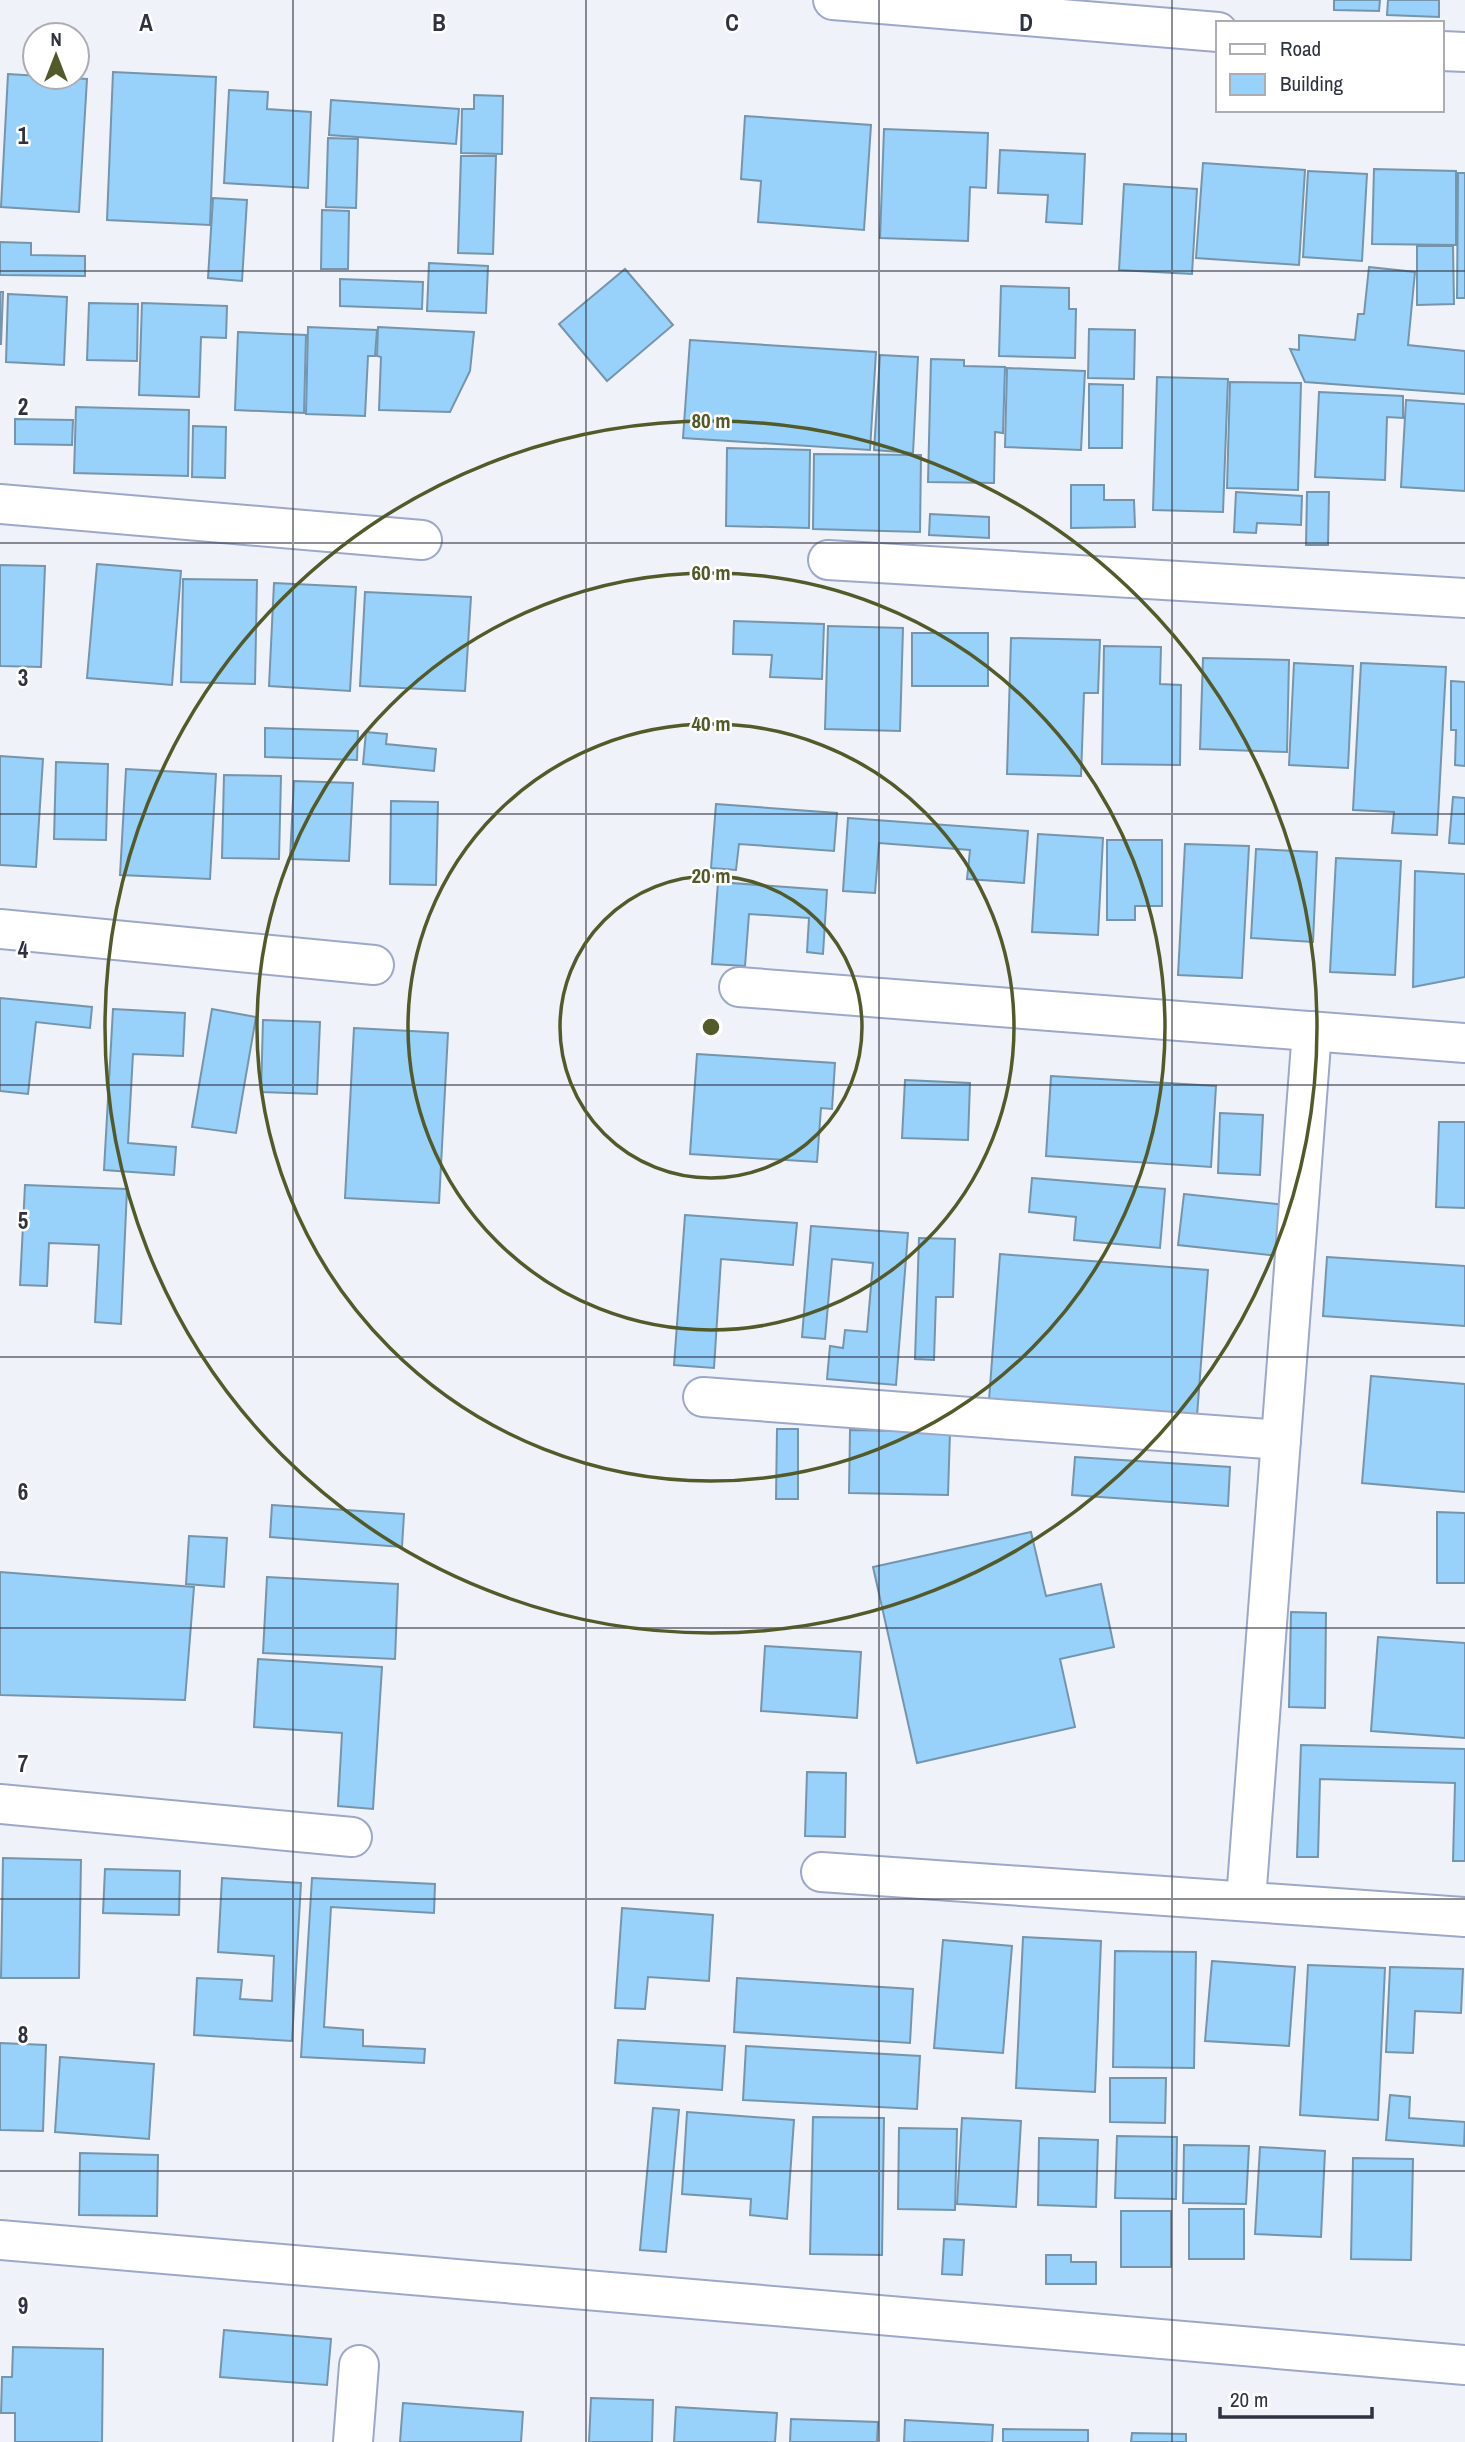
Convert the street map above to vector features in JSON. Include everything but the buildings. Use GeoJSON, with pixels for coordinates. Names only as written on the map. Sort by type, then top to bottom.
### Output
{"type":"FeatureCollection","features":[{"type":"Feature","properties":{"kind":"street"},"geometry":{"type":"LineString","coordinates":[[833,0],[1216,32]]}},
{"type":"Feature","properties":{"kind":"street"},"geometry":{"type":"LineString","coordinates":[[1444,51],[1465,52]]}},
{"type":"Feature","properties":{"kind":"street"},"geometry":{"type":"LineString","coordinates":[[0,504],[422,540]]}},
{"type":"Feature","properties":{"kind":"street"},"geometry":{"type":"LineString","coordinates":[[828,560],[1465,598]]}},
{"type":"Feature","properties":{"kind":"street"},"geometry":{"type":"LineString","coordinates":[[0,929],[374,965]]}},
{"type":"Feature","properties":{"kind":"street"},"geometry":{"type":"LineString","coordinates":[[739,987],[1465,1043]]}},
{"type":"Feature","properties":{"kind":"street"},"geometry":{"type":"LineString","coordinates":[[1246,1900],[1312,1031]]}},
{"type":"Feature","properties":{"kind":"street"},"geometry":{"type":"LineString","coordinates":[[703,1397],[1281,1440]]}},
{"type":"Feature","properties":{"kind":"street"},"geometry":{"type":"LineString","coordinates":[[0,1804],[352,1837]]}},
{"type":"Feature","properties":{"kind":"street"},"geometry":{"type":"LineString","coordinates":[[821,1872],[1465,1917]]}},
{"type":"Feature","properties":{"kind":"street"},"geometry":{"type":"LineString","coordinates":[[0,2240],[1465,2365]]}},
{"type":"Feature","properties":{"kind":"street"},"geometry":{"type":"LineString","coordinates":[[353,2442],[359,2365]]}}]}
